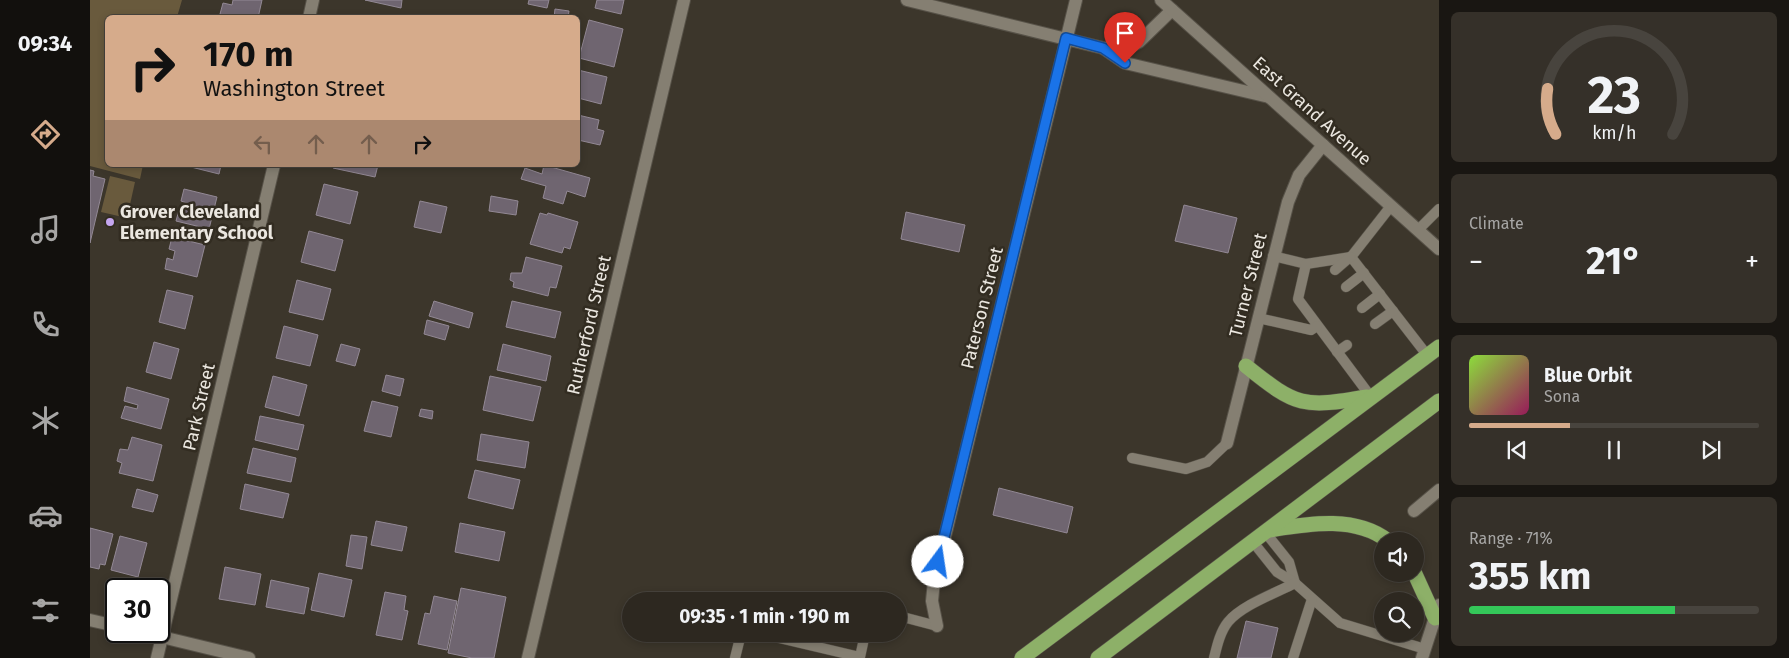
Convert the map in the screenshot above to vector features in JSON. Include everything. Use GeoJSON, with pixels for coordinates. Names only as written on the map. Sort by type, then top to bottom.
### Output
{"type":"FeatureCollection","features":[{"type":"Feature","properties":{"kind":"highway"},"geometry":{"type":"LineString","coordinates":[[1022,658],[1433,351]]}},
{"type":"Feature","properties":{"kind":"highway"},"geometry":{"type":"LineString","coordinates":[[1246,366],[1282,394],[1306,403],[1332,403],[1371,396]]}},
{"type":"Feature","properties":{"kind":"highway"},"geometry":{"type":"LineString","coordinates":[[1098,658],[1439,401]]}},
{"type":"Feature","properties":{"kind":"highway"},"geometry":{"type":"LineString","coordinates":[[1266,531],[1322,524],[1350,525],[1374,533]]}},
{"type":"Feature","properties":{"kind":"highway"},"geometry":{"type":"LineString","coordinates":[[1419,582],[1437,612]]}},
{"type":"Feature","properties":{"kind":"street"},"geometry":{"type":"LineString","coordinates":[[310,15],[314,0]]}},
{"type":"Feature","properties":{"kind":"street","name":"Rutherford Street"},"geometry":{"type":"LineString","coordinates":[[528,658],[684,0]]}},
{"type":"Feature","properties":{"kind":"street"},"geometry":{"type":"LineString","coordinates":[[907,0],[1103,48],[1123,50],[1139,42],[1172,10]]}},
{"type":"Feature","properties":{"kind":"street","name":"Paterson Street"},"geometry":{"type":"LineString","coordinates":[[937,626],[932,601],[934,581],[1076,0]]}},
{"type":"Feature","properties":{"kind":"street","name":"East Grand Avenue"},"geometry":{"type":"LineString","coordinates":[[1161,0],[1439,249]]}},
{"type":"Feature","properties":{"kind":"street"},"geometry":{"type":"LineString","coordinates":[[1103,48],[1125,63],[1269,96]]}},
{"type":"Feature","properties":{"kind":"street","name":"Turner Street"},"geometry":{"type":"LineString","coordinates":[[1227,443],[1293,188],[1306,163],[1323,145]]}},
{"type":"Feature","properties":{"kind":"street","name":"Park Street"},"geometry":{"type":"LineString","coordinates":[[170,603],[274,167]]}},
{"type":"Feature","properties":{"kind":"street"},"geometry":{"type":"LineString","coordinates":[[1414,512],[1439,490]]}},
{"type":"Feature","properties":{"kind":"street"},"geometry":{"type":"LineString","coordinates":[[1424,654],[1437,612]]}},
{"type":"Feature","properties":{"kind":"street"},"geometry":{"type":"LineString","coordinates":[[90,620],[105,623]]}},
{"type":"Feature","properties":{"kind":"street"},"geometry":{"type":"LineString","coordinates":[[170,639],[250,658]]}},
{"type":"Feature","properties":{"kind":"street","name":"Park Street"},"geometry":{"type":"LineString","coordinates":[[157,658],[161,643]]}},
{"type":"Feature","properties":{"kind":"lane"},"geometry":{"type":"LineString","coordinates":[[1335,270],[1351,257],[1391,206]]}},
{"type":"Feature","properties":{"kind":"lane"},"geometry":{"type":"LineString","coordinates":[[1418,230],[1439,209]]}},
{"type":"Feature","properties":{"kind":"lane"},"geometry":{"type":"LineString","coordinates":[[1274,256],[1306,264],[1351,257]]}},
{"type":"Feature","properties":{"kind":"lane"},"geometry":{"type":"LineString","coordinates":[[1351,257],[1393,311],[1433,351]]}},
{"type":"Feature","properties":{"kind":"lane"},"geometry":{"type":"LineString","coordinates":[[1298,299],[1306,264]]}},
{"type":"Feature","properties":{"kind":"lane"},"geometry":{"type":"LineString","coordinates":[[1346,287],[1364,273]]}},
{"type":"Feature","properties":{"kind":"lane"},"geometry":{"type":"LineString","coordinates":[[1298,299],[1307,292]]}},
{"type":"Feature","properties":{"kind":"lane"},"geometry":{"type":"LineString","coordinates":[[1362,308],[1380,294]]}},
{"type":"Feature","properties":{"kind":"lane"},"geometry":{"type":"LineString","coordinates":[[1298,299],[1314,312],[1317,326],[1330,333],[1337,352],[1371,396]]}},
{"type":"Feature","properties":{"kind":"lane"},"geometry":{"type":"LineString","coordinates":[[1375,324],[1393,311]]}},
{"type":"Feature","properties":{"kind":"lane"},"geometry":{"type":"LineString","coordinates":[[1258,318],[1311,330],[1317,326]]}},
{"type":"Feature","properties":{"kind":"lane"},"geometry":{"type":"LineString","coordinates":[[1337,352],[1347,345]]}},
{"type":"Feature","properties":{"kind":"lane"},"geometry":{"type":"LineString","coordinates":[[1132,458],[1186,469],[1207,462],[1227,443]]}},
{"type":"Feature","properties":{"kind":"lane"},"geometry":{"type":"LineString","coordinates":[[1266,531],[1289,562],[1295,583]]}},
{"type":"Feature","properties":{"kind":"lane"},"geometry":{"type":"LineString","coordinates":[[1253,542],[1277,572],[1295,583],[1340,622],[1424,654]]}},
{"type":"Feature","properties":{"kind":"lane"},"geometry":{"type":"LineString","coordinates":[[1214,658],[1219,640],[1228,622],[1250,605],[1295,583]]}},
{"type":"Feature","properties":{"kind":"lane"},"geometry":{"type":"LineString","coordinates":[[1293,658],[1312,599]]}},
{"type":"Feature","properties":{"kind":"lane"},"geometry":{"type":"LineString","coordinates":[[907,618],[937,626]]}},
{"type":"Feature","properties":{"kind":"lane"},"geometry":{"type":"LineString","coordinates":[[735,658],[740,642]]}},
{"type":"Feature","properties":{"kind":"lane"},"geometry":{"type":"LineString","coordinates":[[797,642],[860,657],[863,642]]}},
{"type":"Feature","properties":{"kind":"shaded area"},"geometry":{"type":"Polygon","coordinates":[[[90,0],[182,0],[178,15],[105,15],[105,167],[143,167],[140,179],[90,166],[90,0]]]}},
{"type":"Feature","properties":{"kind":"shaded area"},"geometry":{"type":"Polygon","coordinates":[[[110,176],[135,182],[127,218],[101,212],[110,176]]]}},
{"type":"Feature","properties":{"kind":"building"},"geometry":{"type":"Polygon","coordinates":[[[233,0],[262,0],[259,15],[220,14],[223,3],[232,5],[233,0]]]}},
{"type":"Feature","properties":{"kind":"building"},"geometry":{"type":"Polygon","coordinates":[[[365,0],[402,0],[401,8],[365,0]]]}},
{"type":"Feature","properties":{"kind":"building"},"geometry":{"type":"Polygon","coordinates":[[[529,0],[549,0],[547,8],[528,4],[529,0]]]}},
{"type":"Feature","properties":{"kind":"building"},"geometry":{"type":"Polygon","coordinates":[[[597,0],[624,0],[621,14],[595,8],[597,0]]]}},
{"type":"Feature","properties":{"kind":"building"},"geometry":{"type":"Polygon","coordinates":[[[555,9],[569,11],[568,15],[554,15],[555,9]]]}},
{"type":"Feature","properties":{"kind":"building"},"geometry":{"type":"Polygon","coordinates":[[[589,20],[623,29],[614,67],[580,58],[589,20]]]}},
{"type":"Feature","properties":{"kind":"building"},"geometry":{"type":"Polygon","coordinates":[[[580,70],[607,77],[601,104],[580,99],[580,70]]]}},
{"type":"Feature","properties":{"kind":"building"},"geometry":{"type":"Polygon","coordinates":[[[580,115],[599,120],[597,129],[604,131],[600,145],[580,140],[580,115]]]}},
{"type":"Feature","properties":{"kind":"building"},"geometry":{"type":"Polygon","coordinates":[[[191,167],[221,167],[219,174],[191,167]]]}},
{"type":"Feature","properties":{"kind":"building"},"geometry":{"type":"Polygon","coordinates":[[[333,167],[378,167],[375,177],[333,167]]]}},
{"type":"Feature","properties":{"kind":"building"},"geometry":{"type":"Polygon","coordinates":[[[544,167],[551,167],[590,178],[585,197],[567,191],[563,204],[543,198],[546,186],[521,179],[525,168],[542,174],[544,167]]]}},
{"type":"Feature","properties":{"kind":"building"},"geometry":{"type":"Polygon","coordinates":[[[90,170],[94,171],[93,176],[105,179],[90,243],[90,170]]]}},
{"type":"Feature","properties":{"kind":"building"},"geometry":{"type":"Polygon","coordinates":[[[324,184],[358,192],[350,224],[316,215],[324,184]]]}},
{"type":"Feature","properties":{"kind":"building"},"geometry":{"type":"Polygon","coordinates":[[[184,189],[217,197],[209,229],[176,221],[179,210],[185,211],[187,203],[181,201],[184,189]]]}},
{"type":"Feature","properties":{"kind":"building"},"geometry":{"type":"Polygon","coordinates":[[[491,196],[518,201],[516,215],[489,211],[491,196]]]}},
{"type":"Feature","properties":{"kind":"building"},"geometry":{"type":"Polygon","coordinates":[[[420,201],[447,207],[441,233],[414,227],[420,201]]]}},
{"type":"Feature","properties":{"kind":"building"},"geometry":{"type":"Polygon","coordinates":[[[1184,205],[1237,218],[1228,253],[1175,241],[1184,205]]]}},
{"type":"Feature","properties":{"kind":"building"},"geometry":{"type":"Polygon","coordinates":[[[906,212],[965,225],[959,252],[901,239],[906,212]]]}},
{"type":"Feature","properties":{"kind":"building"},"geometry":{"type":"Polygon","coordinates":[[[540,213],[547,215],[548,213],[578,222],[570,249],[564,247],[562,253],[530,244],[540,213]]]}},
{"type":"Feature","properties":{"kind":"building"},"geometry":{"type":"Polygon","coordinates":[[[309,231],[343,240],[335,271],[301,262],[309,231]]]}},
{"type":"Feature","properties":{"kind":"building"},"geometry":{"type":"Polygon","coordinates":[[[172,237],[205,245],[197,277],[165,269],[167,258],[173,260],[175,251],[169,249],[172,237]]]}},
{"type":"Feature","properties":{"kind":"building"},"geometry":{"type":"Polygon","coordinates":[[[526,257],[562,266],[556,288],[550,287],[548,296],[513,287],[514,282],[510,280],[511,273],[522,273],[526,257]]]}},
{"type":"Feature","properties":{"kind":"building"},"geometry":{"type":"Polygon","coordinates":[[[297,280],[331,289],[323,320],[289,312],[297,280]]]}},
{"type":"Feature","properties":{"kind":"building"},"geometry":{"type":"Polygon","coordinates":[[[167,290],[193,296],[185,329],[159,322],[167,290]]]}},
{"type":"Feature","properties":{"kind":"building"},"geometry":{"type":"Polygon","coordinates":[[[434,301],[473,313],[469,328],[429,316],[434,301]]]}},
{"type":"Feature","properties":{"kind":"building"},"geometry":{"type":"Polygon","coordinates":[[[512,301],[561,312],[555,338],[506,327],[512,301]]]}},
{"type":"Feature","properties":{"kind":"building"},"geometry":{"type":"Polygon","coordinates":[[[427,320],[449,326],[445,340],[424,334],[427,320]]]}},
{"type":"Feature","properties":{"kind":"building"},"geometry":{"type":"Polygon","coordinates":[[[284,326],[318,335],[310,366],[276,358],[284,326]]]}},
{"type":"Feature","properties":{"kind":"building"},"geometry":{"type":"Polygon","coordinates":[[[154,342],[179,349],[171,379],[146,372],[154,342]]]}},
{"type":"Feature","properties":{"kind":"building"},"geometry":{"type":"Polygon","coordinates":[[[341,344],[360,349],[355,366],[336,361],[341,344]]]}},
{"type":"Feature","properties":{"kind":"building"},"geometry":{"type":"Polygon","coordinates":[[[503,344],[551,356],[546,381],[497,370],[503,344]]]}},
{"type":"Feature","properties":{"kind":"building"},"geometry":{"type":"Polygon","coordinates":[[[386,375],[404,379],[400,396],[382,391],[386,375]]]}},
{"type":"Feature","properties":{"kind":"building"},"geometry":{"type":"Polygon","coordinates":[[[273,376],[307,385],[299,416],[265,407],[273,376]]]}},
{"type":"Feature","properties":{"kind":"building"},"geometry":{"type":"Polygon","coordinates":[[[490,376],[541,387],[533,421],[483,410],[490,376]]]}},
{"type":"Feature","properties":{"kind":"building"},"geometry":{"type":"Polygon","coordinates":[[[127,387],[169,399],[161,429],[121,418],[125,406],[137,409],[138,405],[124,401],[127,387]]]}},
{"type":"Feature","properties":{"kind":"building"},"geometry":{"type":"Polygon","coordinates":[[[372,401],[398,407],[391,437],[364,431],[372,401]]]}},
{"type":"Feature","properties":{"kind":"building"},"geometry":{"type":"Polygon","coordinates":[[[421,409],[433,411],[432,419],[419,416],[421,409]]]}},
{"type":"Feature","properties":{"kind":"building"},"geometry":{"type":"Polygon","coordinates":[[[260,416],[304,425],[298,450],[255,440],[260,416]]]}},
{"type":"Feature","properties":{"kind":"building"},"geometry":{"type":"Polygon","coordinates":[[[481,434],[529,442],[525,468],[477,460],[481,434]]]}},
{"type":"Feature","properties":{"kind":"building"},"geometry":{"type":"Polygon","coordinates":[[[132,437],[162,445],[153,481],[119,473],[122,463],[117,461],[120,449],[128,450],[132,437]]]}},
{"type":"Feature","properties":{"kind":"building"},"geometry":{"type":"Polygon","coordinates":[[[253,448],[296,458],[291,482],[247,473],[253,448]]]}},
{"type":"Feature","properties":{"kind":"building"},"geometry":{"type":"Polygon","coordinates":[[[475,470],[520,480],[513,509],[468,498],[475,470]]]}},
{"type":"Feature","properties":{"kind":"building"},"geometry":{"type":"Polygon","coordinates":[[[245,484],[289,494],[283,518],[240,509],[245,484]]]}},
{"type":"Feature","properties":{"kind":"building"},"geometry":{"type":"Polygon","coordinates":[[[999,488],[1073,507],[1067,533],[993,515],[999,488]]]}},
{"type":"Feature","properties":{"kind":"building"},"geometry":{"type":"Polygon","coordinates":[[[137,489],[158,495],[153,512],[132,507],[137,489]]]}},
{"type":"Feature","properties":{"kind":"building"},"geometry":{"type":"Polygon","coordinates":[[[376,521],[407,527],[402,551],[371,545],[376,521]]]}},
{"type":"Feature","properties":{"kind":"building"},"geometry":{"type":"Polygon","coordinates":[[[460,523],[505,532],[499,561],[455,552],[460,523]]]}},
{"type":"Feature","properties":{"kind":"building"},"geometry":{"type":"Polygon","coordinates":[[[90,528],[113,534],[105,565],[100,564],[99,569],[90,567],[90,528]]]}},
{"type":"Feature","properties":{"kind":"building"},"geometry":{"type":"Polygon","coordinates":[[[351,535],[367,537],[362,569],[346,566],[351,535]]]}},
{"type":"Feature","properties":{"kind":"building"},"geometry":{"type":"Polygon","coordinates":[[[120,536],[147,543],[138,577],[111,570],[120,536]]]}},
{"type":"Feature","properties":{"kind":"building"},"geometry":{"type":"Polygon","coordinates":[[[225,567],[261,574],[255,605],[219,599],[225,567]]]}},
{"type":"Feature","properties":{"kind":"building"},"geometry":{"type":"Polygon","coordinates":[[[319,573],[352,580],[344,617],[311,610],[319,573]]]}},
{"type":"Feature","properties":{"kind":"building"},"geometry":{"type":"Polygon","coordinates":[[[271,580],[309,588],[304,614],[266,607],[271,580]]]}},
{"type":"Feature","properties":{"kind":"building"},"geometry":{"type":"Polygon","coordinates":[[[461,588],[506,597],[494,658],[472,658],[448,653],[461,588]]]}},
{"type":"Feature","properties":{"kind":"building"},"geometry":{"type":"Polygon","coordinates":[[[385,592],[406,596],[404,610],[408,611],[402,640],[376,635],[385,592]]]}},
{"type":"Feature","properties":{"kind":"building"},"geometry":{"type":"Polygon","coordinates":[[[434,596],[457,601],[447,650],[418,644],[425,613],[430,614],[434,596]]]}},
{"type":"Feature","properties":{"kind":"building"},"geometry":{"type":"Polygon","coordinates":[[[1246,621],[1278,628],[1271,658],[1237,658],[1246,621]]]}},
{"type":"Feature","properties":{"kind":"place","name":"Grover Cleveland Elementary School"},"geometry":{"type":"Point","coordinates":[110,222]}},
{"type":"Feature","properties":{"kind":"route"},"geometry":{"type":"LineString","coordinates":[[938,562],[1066,38],[1103,48],[1125,63]]}}]}
